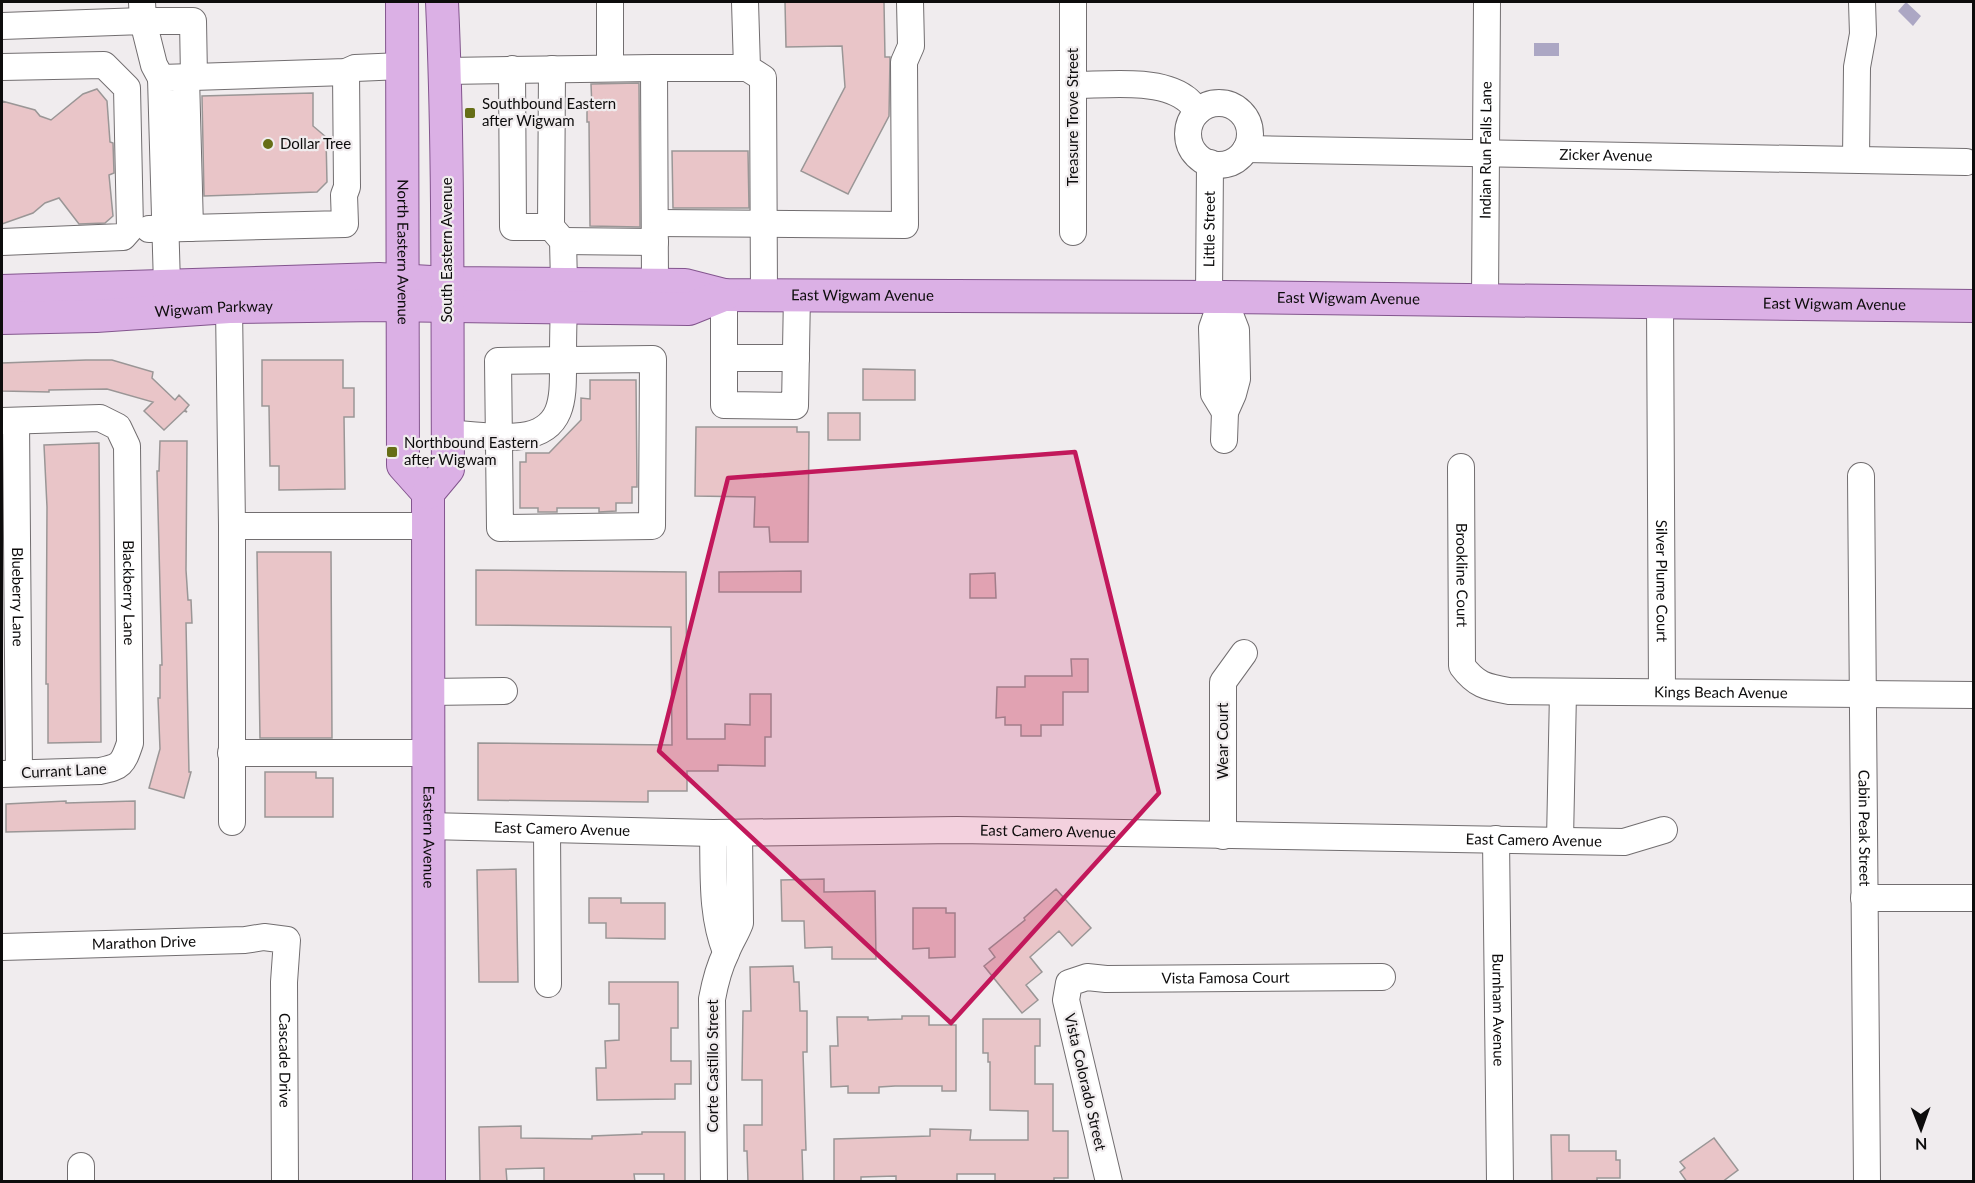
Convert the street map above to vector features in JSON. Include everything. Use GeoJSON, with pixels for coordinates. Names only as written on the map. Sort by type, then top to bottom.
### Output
{"type":"FeatureCollection","features":[{"type":"Feature","properties":{"kind":"main road","name":"North Eastern Avenue"},"geometry":{"type":"LineString","coordinates":[[402,2],[402,66],[426,294],[403,465],[428,493]]}},
{"type":"Feature","properties":{"kind":"main road","name":"South Eastern Avenue"},"geometry":{"type":"LineString","coordinates":[[428,493],[448,469],[448,434],[426,294],[445,71],[442,2]]}},
{"type":"Feature","properties":{"kind":"main road","name":"Wigwam Parkway"},"geometry":{"type":"LineString","coordinates":[[2,291],[379,279],[426,294]]}},
{"type":"Feature","properties":{"kind":"main road","name":"East Wigwam Avenue"},"geometry":{"type":"LineString","coordinates":[[564,296],[655,284],[685,285],[724,295],[1216,297],[1974,306]]}},
{"type":"Feature","properties":{"kind":"main road","name":"Wigwam Parkway"},"geometry":{"type":"LineString","coordinates":[[2,318],[96,316],[426,294]]}},
{"type":"Feature","properties":{"kind":"main road","name":"East Wigwam Avenue"},"geometry":{"type":"LineString","coordinates":[[426,294],[564,296],[689,309],[724,295]]}},
{"type":"Feature","properties":{"kind":"main road","name":"Eastern Avenue"},"geometry":{"type":"LineString","coordinates":[[428,493],[429,1182]]}},
{"type":"Feature","properties":{"kind":"street"},"geometry":{"type":"LineString","coordinates":[[610,2],[610,68]]}},
{"type":"Feature","properties":{"kind":"street"},"geometry":{"type":"LineString","coordinates":[[745,2],[747,68]]}},
{"type":"Feature","properties":{"kind":"street"},"geometry":{"type":"LineString","coordinates":[[512,69],[513,227],[557,234],[655,233],[764,224],[905,225],[904,62],[911,46],[910,2]]}},
{"type":"Feature","properties":{"kind":"street","name":"Treasure Trove Street"},"geometry":{"type":"LineString","coordinates":[[1073,2],[1073,232]]}},
{"type":"Feature","properties":{"kind":"street","name":"Indian Run Falls Lane"},"geometry":{"type":"LineString","coordinates":[[1485,300],[1487,2]]}},
{"type":"Feature","properties":{"kind":"street"},"geometry":{"type":"LineString","coordinates":[[1856,159],[1857,67],[1863,34],[1862,2]]}},
{"type":"Feature","properties":{"kind":"street"},"geometry":{"type":"LineString","coordinates":[[142,11],[154,65],[180,78],[346,72],[355,68],[402,66]]}},
{"type":"Feature","properties":{"kind":"street"},"geometry":{"type":"LineString","coordinates":[[2,26],[142,11],[193,21],[180,78],[165,229],[167,285]]}},
{"type":"Feature","properties":{"kind":"street"},"geometry":{"type":"LineString","coordinates":[[2,67],[104,65],[127,88],[130,230]]}},
{"type":"Feature","properties":{"kind":"street"},"geometry":{"type":"LineString","coordinates":[[654,68],[655,284]]}},
{"type":"Feature","properties":{"kind":"street"},"geometry":{"type":"LineString","coordinates":[[445,71],[747,68],[763,78],[764,294]]}},
{"type":"Feature","properties":{"kind":"street"},"geometry":{"type":"LineString","coordinates":[[448,434],[521,436],[535,433],[549,425],[559,412],[563,397],[564,296],[557,234],[552,69]]}},
{"type":"Feature","properties":{"kind":"street"},"geometry":{"type":"LineString","coordinates":[[2,242],[123,237],[130,230],[345,224],[346,72]]}},
{"type":"Feature","properties":{"kind":"street"},"geometry":{"type":"LineString","coordinates":[[180,78],[190,228]]}},
{"type":"Feature","properties":{"kind":"street"},"geometry":{"type":"LineString","coordinates":[[1073,85],[1146,85],[1169,90],[1185,98],[1198,111]]}},
{"type":"Feature","properties":{"kind":"street"},"geometry":{"type":"LineString","coordinates":[[1216,103],[1234,107],[1247,121],[1250,140],[1246,149],[1233,162],[1224,165],[1210,163],[1197,156],[1189,138],[1192,119],[1198,111],[1216,103]]}},
{"type":"Feature","properties":{"kind":"street","name":"Zicker Avenue"},"geometry":{"type":"LineString","coordinates":[[1246,149],[1966,162]]}},
{"type":"Feature","properties":{"kind":"street","name":"Little Street"},"geometry":{"type":"LineString","coordinates":[[1210,163],[1216,297]]}},
{"type":"Feature","properties":{"kind":"street"},"geometry":{"type":"LineString","coordinates":[[724,295],[724,405],[795,406],[797,294]]}},
{"type":"Feature","properties":{"kind":"street"},"geometry":{"type":"LineString","coordinates":[[1216,297],[1236,330],[1237,379],[1225,412],[1224,440]]}},
{"type":"Feature","properties":{"kind":"street","name":"Silver Plume Court"},"geometry":{"type":"LineString","coordinates":[[1660,302],[1659,472],[1662,692]]}},
{"type":"Feature","properties":{"kind":"street"},"geometry":{"type":"LineString","coordinates":[[229,307],[232,822]]}},
{"type":"Feature","properties":{"kind":"street"},"geometry":{"type":"LineString","coordinates":[[724,358],[796,358]]}},
{"type":"Feature","properties":{"kind":"street"},"geometry":{"type":"LineString","coordinates":[[653,359],[652,526],[500,528],[498,361],[563,360],[653,359]]}},
{"type":"Feature","properties":{"kind":"street","name":"Blackberry Lane"},"geometry":{"type":"LineString","coordinates":[[9,421],[100,418],[118,428],[128,446],[130,743],[124,761]]}},
{"type":"Feature","properties":{"kind":"street","name":"Blueberry Lane"},"geometry":{"type":"LineString","coordinates":[[9,421],[10,774]]}},
{"type":"Feature","properties":{"kind":"street","name":"Brookline Court"},"geometry":{"type":"LineString","coordinates":[[1461,467],[1462,666],[1472,679]]}},
{"type":"Feature","properties":{"kind":"street","name":"Cabin Peak Street"},"geometry":{"type":"LineString","coordinates":[[1861,476],[1867,1182]]}},
{"type":"Feature","properties":{"kind":"street"},"geometry":{"type":"LineString","coordinates":[[232,526],[428,526]]}},
{"type":"Feature","properties":{"kind":"street","name":"Wear Court"},"geometry":{"type":"LineString","coordinates":[[1223,836],[1223,682],[1244,652]]}},
{"type":"Feature","properties":{"kind":"street","name":"Kings Beach Avenue"},"geometry":{"type":"LineString","coordinates":[[1472,679],[1487,687],[1509,691],[1974,695]]}},
{"type":"Feature","properties":{"kind":"street"},"geometry":{"type":"LineString","coordinates":[[428,692],[504,691]]}},
{"type":"Feature","properties":{"kind":"street"},"geometry":{"type":"LineString","coordinates":[[1560,840],[1563,692]]}},
{"type":"Feature","properties":{"kind":"street"},"geometry":{"type":"LineString","coordinates":[[231,753],[429,753]]}},
{"type":"Feature","properties":{"kind":"street","name":"Currant Lane"},"geometry":{"type":"LineString","coordinates":[[10,774],[100,771],[115,768],[124,761]]}},
{"type":"Feature","properties":{"kind":"street","name":"East Camero Avenue"},"geometry":{"type":"LineString","coordinates":[[428,826],[713,833],[957,831],[1624,842],[1664,830]]}},
{"type":"Feature","properties":{"kind":"street"},"geometry":{"type":"LineString","coordinates":[[548,829],[548,984]]}},
{"type":"Feature","properties":{"kind":"street","name":"Corte Castillo Street"},"geometry":{"type":"LineString","coordinates":[[714,1182],[712,999],[726,952],[717,927],[727,897],[739,832]]}},
{"type":"Feature","properties":{"kind":"street","name":"Corte Castillo Street"},"geometry":{"type":"LineString","coordinates":[[713,833],[727,897]]}},
{"type":"Feature","properties":{"kind":"street","name":"Burnham Avenue"},"geometry":{"type":"LineString","coordinates":[[1496,839],[1500,1182]]}},
{"type":"Feature","properties":{"kind":"street"},"geometry":{"type":"LineString","coordinates":[[1864,898],[1974,898]]}},
{"type":"Feature","properties":{"kind":"street","name":"Marathon Drive"},"geometry":{"type":"LineString","coordinates":[[2,947],[245,940],[264,937],[287,940]]}},
{"type":"Feature","properties":{"kind":"street","name":"Cascade Drive"},"geometry":{"type":"LineString","coordinates":[[285,1182],[284,982],[287,940]]}},
{"type":"Feature","properties":{"kind":"street","name":"Vista Famosa Court"},"geometry":{"type":"LineString","coordinates":[[1070,983],[1087,977],[1106,979],[1382,977]]}},
{"type":"Feature","properties":{"kind":"street","name":"Vista Colorado Street"},"geometry":{"type":"LineString","coordinates":[[1070,983],[1066,1000],[1108,1182]]}},
{"type":"Feature","properties":{"kind":"highlighted area"},"geometry":{"type":"Polygon","coordinates":[[[1075,452],[1159,793],[951,1023],[659,751],[728,478],[1075,452]]]}},
{"type":"Feature","properties":{"kind":"shaded area"},"geometry":{"type":"Polygon","coordinates":[[[1906,2],[1921,16],[1913,26],[1898,11],[1906,2]]]}},
{"type":"Feature","properties":{"kind":"shaded area"},"geometry":{"type":"Polygon","coordinates":[[[1534,43],[1559,43],[1559,56],[1534,56],[1534,43]]]}},
{"type":"Feature","properties":{"kind":"building"},"geometry":{"type":"Polygon","coordinates":[[[785,2],[884,2],[885,57],[890,57],[889,116],[848,194],[801,171],[845,87],[842,46],[786,47],[785,2]]]}},
{"type":"Feature","properties":{"kind":"building"},"geometry":{"type":"Polygon","coordinates":[[[639,83],[640,227],[590,226],[587,108],[592,108],[591,84],[639,83]]]}},
{"type":"Feature","properties":{"kind":"building"},"geometry":{"type":"Polygon","coordinates":[[[97,89],[107,101],[110,142],[113,143],[114,173],[109,175],[113,216],[105,223],[79,224],[59,198],[45,203],[33,213],[2,224],[2,101],[35,110],[40,116],[51,120],[83,94],[97,89]]]}},
{"type":"Feature","properties":{"kind":"building"},"geometry":{"type":"Polygon","coordinates":[[[313,93],[313,126],[326,137],[327,182],[317,192],[204,196],[202,96],[313,93]]]}},
{"type":"Feature","properties":{"kind":"building"},"geometry":{"type":"Polygon","coordinates":[[[672,151],[748,151],[749,208],[673,208],[672,151]]]}},
{"type":"Feature","properties":{"kind":"building"},"geometry":{"type":"Polygon","coordinates":[[[112,360],[153,372],[152,378],[175,400],[179,395],[189,405],[185,410],[187,412],[184,411],[164,430],[144,411],[153,402],[107,389],[49,390],[49,392],[2,391],[2,363],[112,360]]]}},
{"type":"Feature","properties":{"kind":"building"},"geometry":{"type":"Polygon","coordinates":[[[262,360],[343,360],[343,388],[354,388],[354,417],[344,417],[345,489],[279,490],[279,466],[270,466],[269,406],[262,406],[262,360]]]}},
{"type":"Feature","properties":{"kind":"building"},"geometry":{"type":"Polygon","coordinates":[[[863,369],[915,370],[915,400],[863,400],[863,369]]]}},
{"type":"Feature","properties":{"kind":"building"},"geometry":{"type":"Polygon","coordinates":[[[590,380],[636,380],[637,487],[632,487],[632,503],[616,503],[616,511],[599,512],[599,508],[557,508],[557,512],[538,512],[538,508],[520,508],[520,462],[526,462],[526,453],[549,453],[581,420],[581,398],[590,399],[590,380]]]}},
{"type":"Feature","properties":{"kind":"building"},"geometry":{"type":"Polygon","coordinates":[[[828,413],[860,413],[860,440],[828,440],[828,413]]]}},
{"type":"Feature","properties":{"kind":"building"},"geometry":{"type":"Polygon","coordinates":[[[696,427],[797,427],[797,432],[809,432],[808,542],[770,542],[769,527],[754,527],[755,497],[695,496],[696,427]]]}},
{"type":"Feature","properties":{"kind":"building"},"geometry":{"type":"Polygon","coordinates":[[[160,441],[187,441],[186,570],[192,623],[186,623],[189,772],[191,772],[184,798],[149,788],[160,749],[158,698],[160,698],[160,665],[162,665],[157,471],[159,471],[160,441]]]}},
{"type":"Feature","properties":{"kind":"building"},"geometry":{"type":"Polygon","coordinates":[[[99,443],[101,742],[48,743],[47,507],[44,445],[99,443]]]}},
{"type":"Feature","properties":{"kind":"building"},"geometry":{"type":"Polygon","coordinates":[[[257,552],[331,552],[332,738],[260,738],[257,552]]]}},
{"type":"Feature","properties":{"kind":"building"},"geometry":{"type":"Polygon","coordinates":[[[476,570],[686,572],[687,739],[725,739],[725,724],[750,725],[750,694],[771,694],[771,737],[765,737],[765,766],[718,765],[718,771],[687,771],[687,791],[648,791],[648,802],[478,800],[478,743],[672,745],[671,627],[476,625],[476,570]]]}},
{"type":"Feature","properties":{"kind":"building"},"geometry":{"type":"Polygon","coordinates":[[[801,571],[801,592],[719,592],[719,572],[801,571]]]}},
{"type":"Feature","properties":{"kind":"building"},"geometry":{"type":"Polygon","coordinates":[[[995,573],[996,598],[970,598],[970,574],[995,573]]]}},
{"type":"Feature","properties":{"kind":"building"},"geometry":{"type":"Polygon","coordinates":[[[1071,659],[1088,659],[1088,692],[1063,692],[1063,725],[1041,725],[1041,736],[1021,736],[1021,725],[1005,725],[1005,717],[996,718],[997,687],[1025,687],[1025,676],[1072,676],[1071,659]]]}},
{"type":"Feature","properties":{"kind":"building"},"geometry":{"type":"Polygon","coordinates":[[[265,772],[316,772],[316,778],[333,778],[333,817],[265,817],[265,772]]]}},
{"type":"Feature","properties":{"kind":"building"},"geometry":{"type":"Polygon","coordinates":[[[66,801],[66,803],[135,801],[135,829],[6,832],[6,804],[66,801]]]}},
{"type":"Feature","properties":{"kind":"building"},"geometry":{"type":"Polygon","coordinates":[[[516,869],[518,982],[479,982],[477,870],[516,869]]]}},
{"type":"Feature","properties":{"kind":"building"},"geometry":{"type":"Polygon","coordinates":[[[824,879],[824,892],[875,891],[876,959],[832,959],[832,947],[805,948],[804,921],[782,921],[781,880],[824,879]]]}},
{"type":"Feature","properties":{"kind":"building"},"geometry":{"type":"Polygon","coordinates":[[[1056,889],[1091,928],[1072,946],[1059,931],[1030,957],[1042,972],[1026,985],[1038,1000],[1022,1013],[984,966],[995,957],[989,949],[1025,920],[1024,918],[1056,889]]]}},
{"type":"Feature","properties":{"kind":"building"},"geometry":{"type":"Polygon","coordinates":[[[589,898],[621,898],[621,903],[665,903],[665,939],[606,938],[606,923],[589,923],[589,898]]]}},
{"type":"Feature","properties":{"kind":"building"},"geometry":{"type":"Polygon","coordinates":[[[913,908],[946,908],[946,913],[955,913],[955,957],[929,958],[929,948],[913,949],[913,908]]]}},
{"type":"Feature","properties":{"kind":"building"},"geometry":{"type":"Polygon","coordinates":[[[793,966],[794,982],[799,982],[800,1011],[807,1011],[807,1052],[803,1052],[806,1150],[802,1150],[803,1182],[748,1182],[747,1151],[744,1151],[744,1125],[762,1125],[762,1080],[742,1080],[743,1011],[751,1011],[750,967],[793,966]]]}},
{"type":"Feature","properties":{"kind":"building"},"geometry":{"type":"Polygon","coordinates":[[[609,982],[678,982],[678,1028],[671,1028],[671,1061],[691,1061],[691,1084],[675,1084],[675,1099],[597,1100],[596,1068],[606,1068],[605,1041],[619,1040],[619,1004],[609,1004],[609,982]]]}},
{"type":"Feature","properties":{"kind":"building"},"geometry":{"type":"Polygon","coordinates":[[[902,1016],[929,1016],[929,1025],[956,1025],[956,1091],[942,1091],[942,1086],[895,1086],[879,1087],[879,1093],[848,1093],[848,1086],[831,1087],[830,1046],[838,1046],[837,1017],[868,1017],[868,1020],[902,1019],[902,1016]]]}},
{"type":"Feature","properties":{"kind":"building"},"geometry":{"type":"Polygon","coordinates":[[[983,1019],[1040,1019],[1040,1046],[1035,1046],[1035,1084],[1053,1084],[1053,1131],[1068,1131],[1068,1178],[1054,1178],[1054,1182],[995,1182],[995,1174],[957,1174],[957,1182],[896,1182],[896,1176],[861,1177],[861,1182],[834,1182],[834,1139],[930,1136],[930,1129],[971,1130],[970,1140],[1028,1140],[1028,1111],[990,1110],[990,1062],[988,1062],[988,1053],[983,1053],[983,1019]]]}},
{"type":"Feature","properties":{"kind":"building"},"geometry":{"type":"Polygon","coordinates":[[[521,1126],[521,1138],[592,1139],[592,1136],[642,1134],[642,1132],[685,1132],[685,1182],[664,1182],[664,1174],[634,1174],[635,1182],[544,1181],[544,1168],[506,1169],[507,1182],[480,1182],[479,1127],[521,1126]]]}},
{"type":"Feature","properties":{"kind":"building"},"geometry":{"type":"Polygon","coordinates":[[[1551,1135],[1569,1135],[1569,1151],[1616,1151],[1616,1160],[1620,1160],[1620,1178],[1597,1178],[1597,1182],[1552,1182],[1551,1135]]]}},
{"type":"Feature","properties":{"kind":"building"},"geometry":{"type":"Polygon","coordinates":[[[1714,1138],[1738,1170],[1722,1182],[1687,1182],[1680,1172],[1685,1168],[1680,1162],[1714,1138]]]}},
{"type":"Feature","properties":{"kind":"place","name":"Southbound Eastern after Wigwam"},"geometry":{"type":"Point","coordinates":[470,113]}},
{"type":"Feature","properties":{"kind":"place","name":"Dollar Tree"},"geometry":{"type":"Point","coordinates":[268,144]}},
{"type":"Feature","properties":{"kind":"place","name":"Northbound Eastern after Wigwam"},"geometry":{"type":"Point","coordinates":[392,452]}}]}
